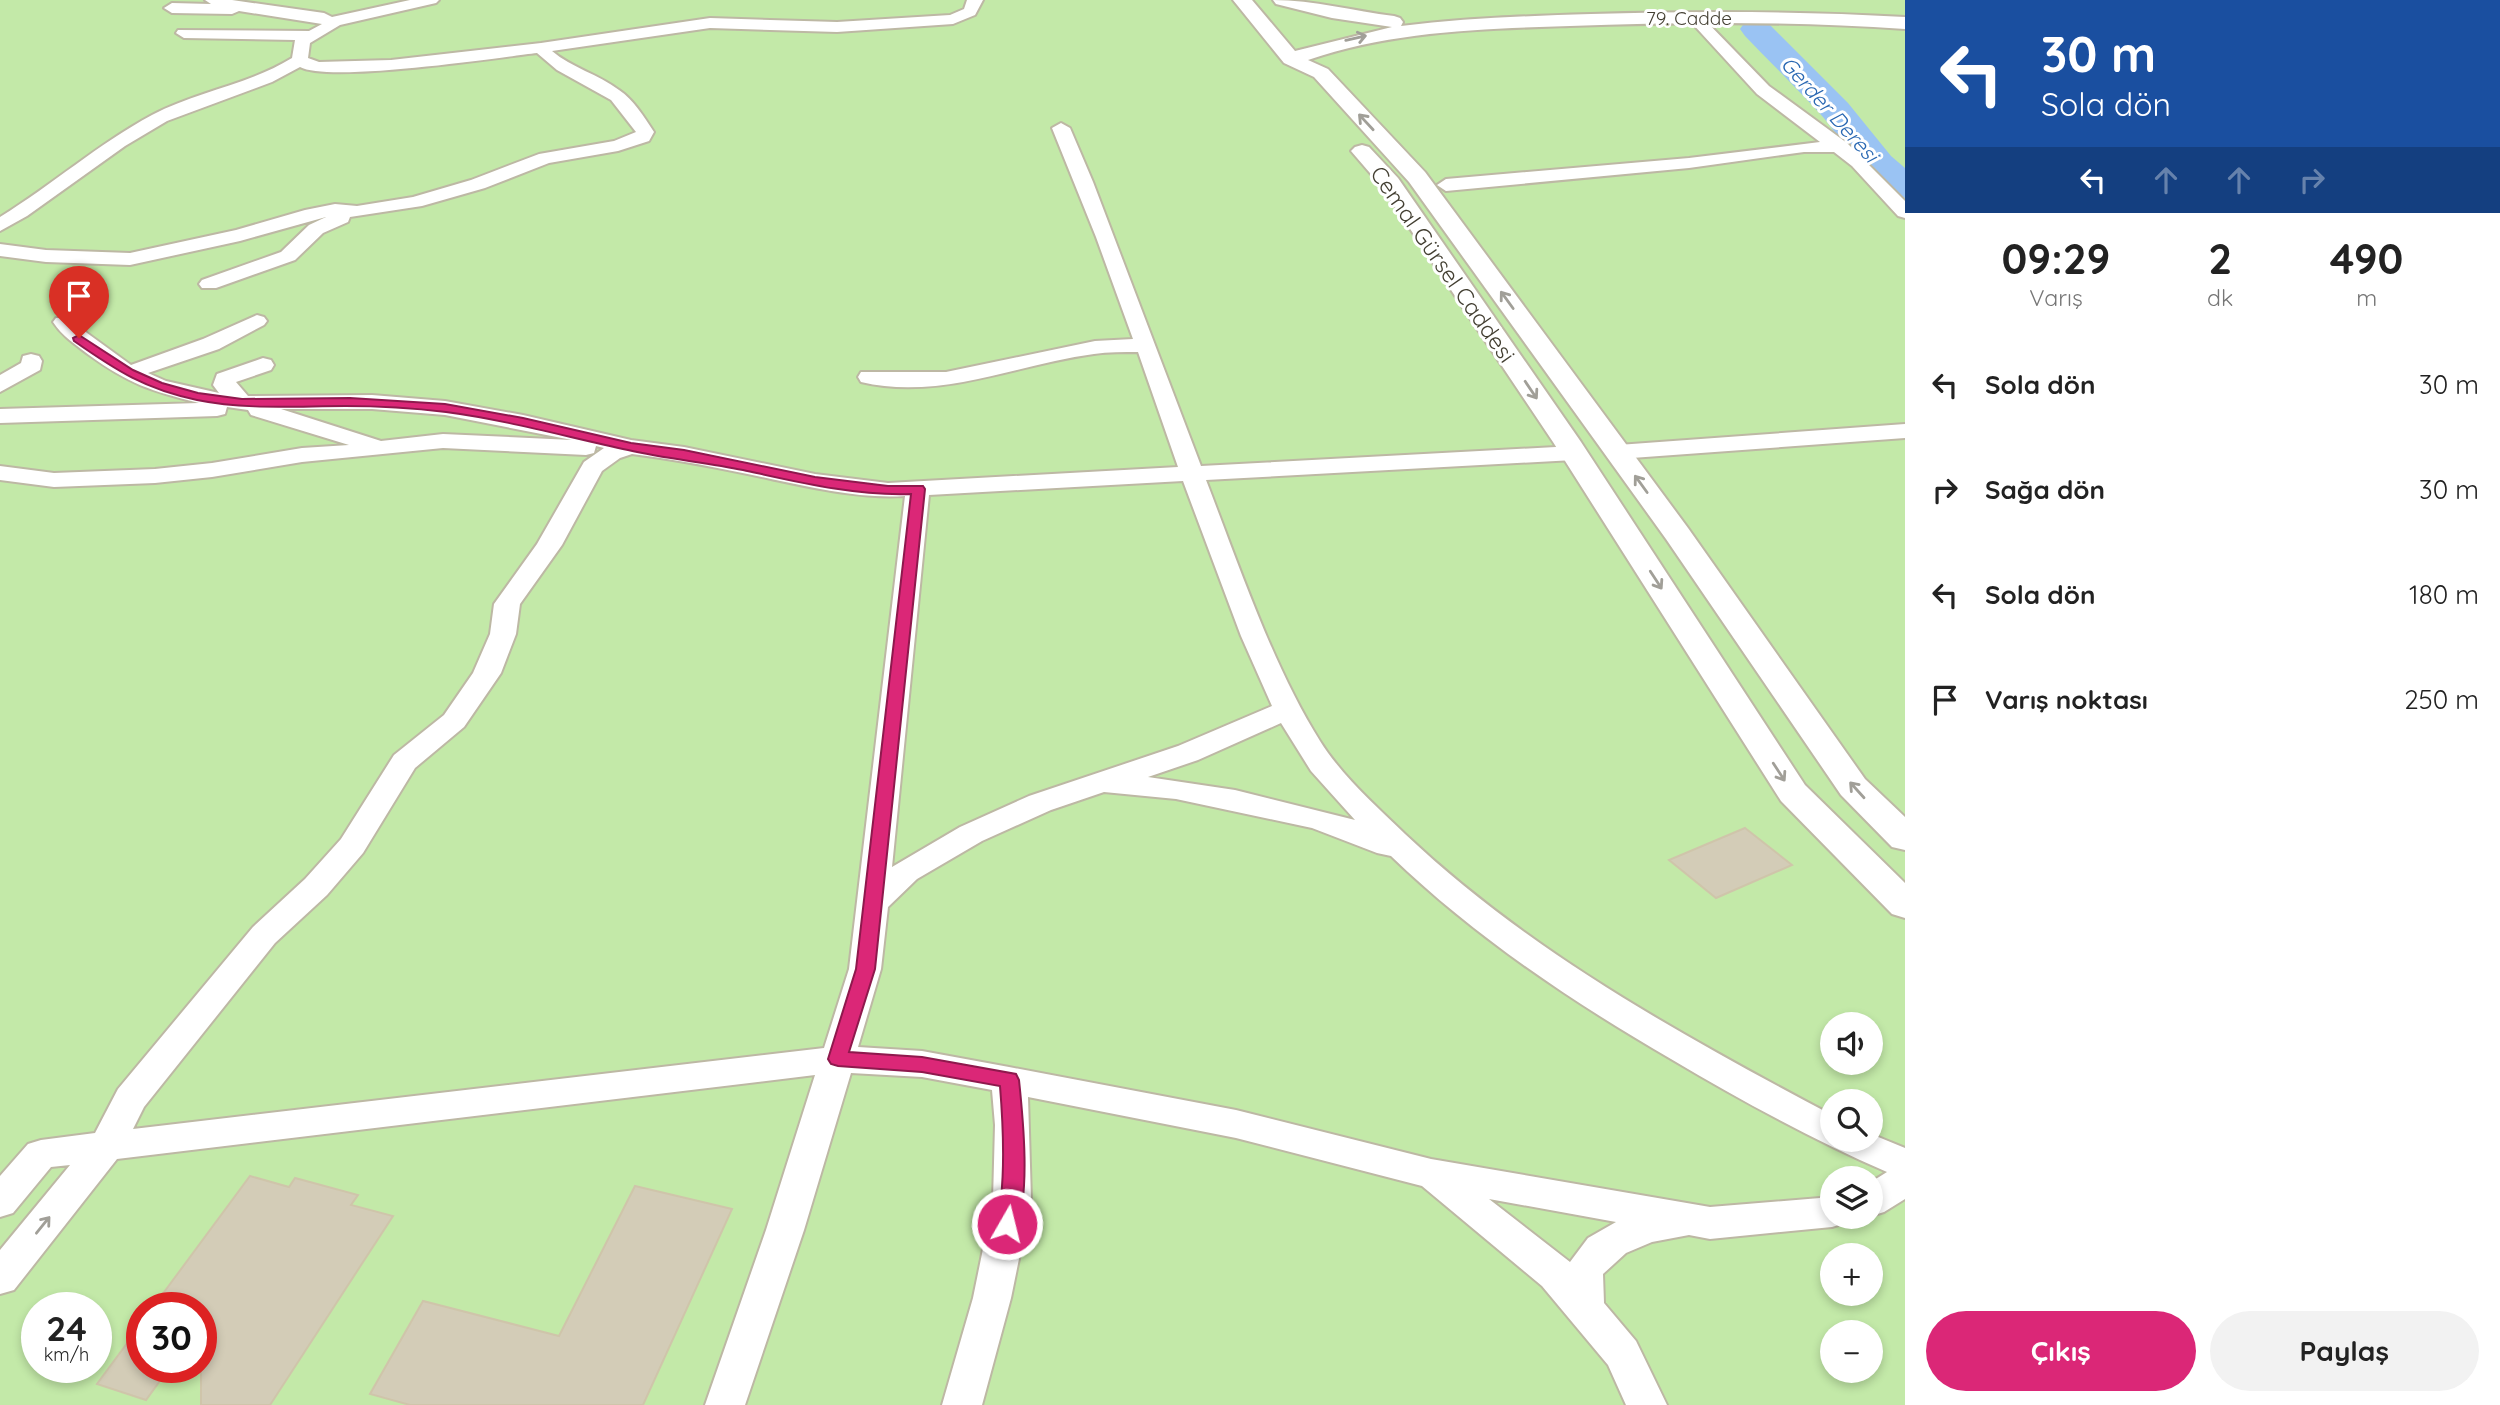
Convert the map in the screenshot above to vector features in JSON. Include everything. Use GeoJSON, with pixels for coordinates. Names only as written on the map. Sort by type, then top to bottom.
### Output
{"type":"FeatureCollection","features":[{"type":"Feature","properties":{"kind":"street"},"geometry":{"type":"LineString","coordinates":[[213,0],[307,15],[331,22],[431,0]]}},
{"type":"Feature","properties":{"kind":"street"},"geometry":{"type":"LineString","coordinates":[[300,60],[318,67],[365,66],[541,48],[709,23],[837,27],[953,19],[970,12],[974,0],[948,2]]}},
{"type":"Feature","properties":{"kind":"street"},"geometry":{"type":"LineString","coordinates":[[1242,0],[1291,59]]}},
{"type":"Feature","properties":{"kind":"street","name":"79. Cadde"},"geometry":{"type":"LineString","coordinates":[[1282,0],[1361,18],[1431,26]]}},
{"type":"Feature","properties":{"kind":"street"},"geometry":{"type":"LineString","coordinates":[[172,8],[212,10],[239,6]]}},
{"type":"Feature","properties":{"kind":"street","name":"79. Cadde"},"geometry":{"type":"LineString","coordinates":[[1291,59],[1341,42],[1431,26],[1645,18],[1813,18],[1905,23]]}},
{"type":"Feature","properties":{"kind":"street"},"geometry":{"type":"LineString","coordinates":[[1696,19],[1763,90],[1840,147],[1905,212]]}},
{"type":"Feature","properties":{"kind":"street"},"geometry":{"type":"LineString","coordinates":[[300,60],[302,41],[332,25],[331,22]]}},
{"type":"Feature","properties":{"kind":"street"},"geometry":{"type":"LineString","coordinates":[[184,33],[312,36]]}},
{"type":"Feature","properties":{"kind":"street"},"geometry":{"type":"LineString","coordinates":[[209,284],[288,256],[316,229],[357,212],[415,202],[478,184],[545,158],[625,144],[643,137],[645,132],[640,124],[619,99],[606,88],[571,72],[541,48]]}},
{"type":"Feature","properties":{"kind":"street","name":"Cemal Gürsel Caddesi"},"geometry":{"type":"LineString","coordinates":[[1291,59],[1321,73],[1417,177],[1618,452],[1853,787],[1905,838]]}},
{"type":"Feature","properties":{"kind":"street","name":"Cemal Gürsel Caddesi"},"geometry":{"type":"LineString","coordinates":[[1291,59],[1296,77],[1390,183],[1574,453],[1793,793],[1905,905]]}},
{"type":"Feature","properties":{"kind":"street"},"geometry":{"type":"LineString","coordinates":[[0,225],[74,177],[120,141],[161,117],[260,82],[300,60]]}},
{"type":"Feature","properties":{"kind":"street"},"geometry":{"type":"LineString","coordinates":[[1060,128],[1086,185],[1191,474],[1259,645],[1308,746],[1345,792],[1409,858],[1470,908],[1557,972],[1646,1031],[1820,1125]]}},
{"type":"Feature","properties":{"kind":"street"},"geometry":{"type":"LineString","coordinates":[[1446,185],[1689,163],[1804,147],[1840,147]]}},
{"type":"Feature","properties":{"kind":"street"},"geometry":{"type":"LineString","coordinates":[[0,250],[57,257],[130,260],[240,235],[305,216],[335,210],[357,212]]}},
{"type":"Feature","properties":{"kind":"street"},"geometry":{"type":"LineString","coordinates":[[128,373],[201,348],[257,321]]}},
{"type":"Feature","properties":{"kind":"street"},"geometry":{"type":"LineString","coordinates":[[63,322],[79,338],[128,373],[171,390],[242,403],[372,402],[445,408],[523,422],[631,447],[684,454],[815,481],[888,490],[1574,453]]}},
{"type":"Feature","properties":{"kind":"street"},"geometry":{"type":"LineString","coordinates":[[869,377],[906,381],[946,379],[1095,347],[1144,345]]}},
{"type":"Feature","properties":{"kind":"street"},"geometry":{"type":"LineString","coordinates":[[0,385],[32,365],[31,361]]}},
{"type":"Feature","properties":{"kind":"street"},"geometry":{"type":"LineString","coordinates":[[263,365],[236,373],[225,379],[224,385],[242,403],[272,415],[362,443],[406,445]]}},
{"type":"Feature","properties":{"kind":"street"},"geometry":{"type":"LineString","coordinates":[[0,416],[201,412],[242,403]]}},
{"type":"Feature","properties":{"kind":"street"},"geometry":{"type":"LineString","coordinates":[[1618,452],[1905,431]]}},
{"type":"Feature","properties":{"kind":"street"},"geometry":{"type":"LineString","coordinates":[[0,474],[54,480],[155,476],[212,470],[302,455],[443,442],[551,448],[631,447]]}},
{"type":"Feature","properties":{"kind":"street"},"geometry":{"type":"LineString","coordinates":[[0,1278],[108,1144],[130,1099],[264,935],[316,887],[352,846],[404,762],[454,721],[487,673],[503,634],[507,604],[549,545],[592,467],[612,453],[631,447]]}},
{"type":"Feature","properties":{"kind":"street"},"geometry":{"type":"LineString","coordinates":[[725,1405],[785,1230],[865,969],[918,489]]}},
{"type":"Feature","properties":{"kind":"street"},"geometry":{"type":"LineString","coordinates":[[872,904],[906,871],[971,834],[1040,803],[1097,786],[1188,753],[1288,709]]}},
{"type":"Feature","properties":{"kind":"street"},"geometry":{"type":"LineString","coordinates":[[1097,786],[1151,785],[1212,794],[1360,831],[1409,858]]}},
{"type":"Feature","properties":{"kind":"street"},"geometry":{"type":"LineString","coordinates":[[0,1202],[41,1154],[838,1059],[922,1064],[1009,1080],[1236,1124],[1432,1174],[1710,1223]]}},
{"type":"Feature","properties":{"kind":"street"},"geometry":{"type":"LineString","coordinates":[[962,1405],[992,1298],[1012,1200],[1013,1125],[1009,1080]]}},
{"type":"Feature","properties":{"kind":"street"},"geometry":{"type":"LineString","coordinates":[[1877,1152],[1905,1164]]}},
{"type":"Feature","properties":{"kind":"street"},"geometry":{"type":"LineString","coordinates":[[1432,1174],[1556,1274],[1622,1353],[1647,1405]]}},
{"type":"Feature","properties":{"kind":"street"},"geometry":{"type":"LineString","coordinates":[[1883,1194],[1905,1180]]}},
{"type":"Feature","properties":{"kind":"street"},"geometry":{"type":"LineString","coordinates":[[1585,1308],[1584,1271],[1605,1244],[1659,1224],[1710,1223],[1820,1213]]}},
{"type":"Feature","properties":{"kind":"green space"},"geometry":{"type":"Polygon","coordinates":[[[0,0],[1905,0],[1905,1405],[0,1405],[0,0]]]}},
{"type":"Feature","properties":{"kind":"building"},"geometry":{"type":"Polygon","coordinates":[[[1745,828],[1792,865],[1716,898],[1669,860],[1745,828]]]}},
{"type":"Feature","properties":{"kind":"building"},"geometry":{"type":"Polygon","coordinates":[[[250,1176],[289,1187],[295,1178],[358,1195],[351,1205],[393,1216],[270,1405],[201,1405],[201,1383],[217,1383],[217,1292],[164,1292],[250,1176]]]}},
{"type":"Feature","properties":{"kind":"building"},"geometry":{"type":"Polygon","coordinates":[[[635,1186],[732,1209],[643,1405],[410,1405],[370,1394],[423,1301],[559,1336],[635,1186]]]}},
{"type":"Feature","properties":{"kind":"building"},"geometry":{"type":"Polygon","coordinates":[[[126,1345],[126,1383],[158,1383],[146,1400],[97,1384],[112,1383],[112,1364],[126,1345]]]}},
{"type":"Feature","properties":{"kind":"waterway","name":"Gerder Deresi"},"geometry":{"type":"LineString","coordinates":[[1756,29],[1836,110],[1878,164],[1905,187]]}},
{"type":"Feature","properties":{"kind":"route"},"geometry":{"type":"LineString","coordinates":[[79,338],[128,373],[158,386],[198,396],[242,403],[372,402],[445,408],[523,422],[631,447],[684,454],[815,481],[888,490],[918,489],[865,969],[838,1059],[922,1064],[1009,1080],[1013,1125],[1012,1200],[1007,1224]]}}]}
